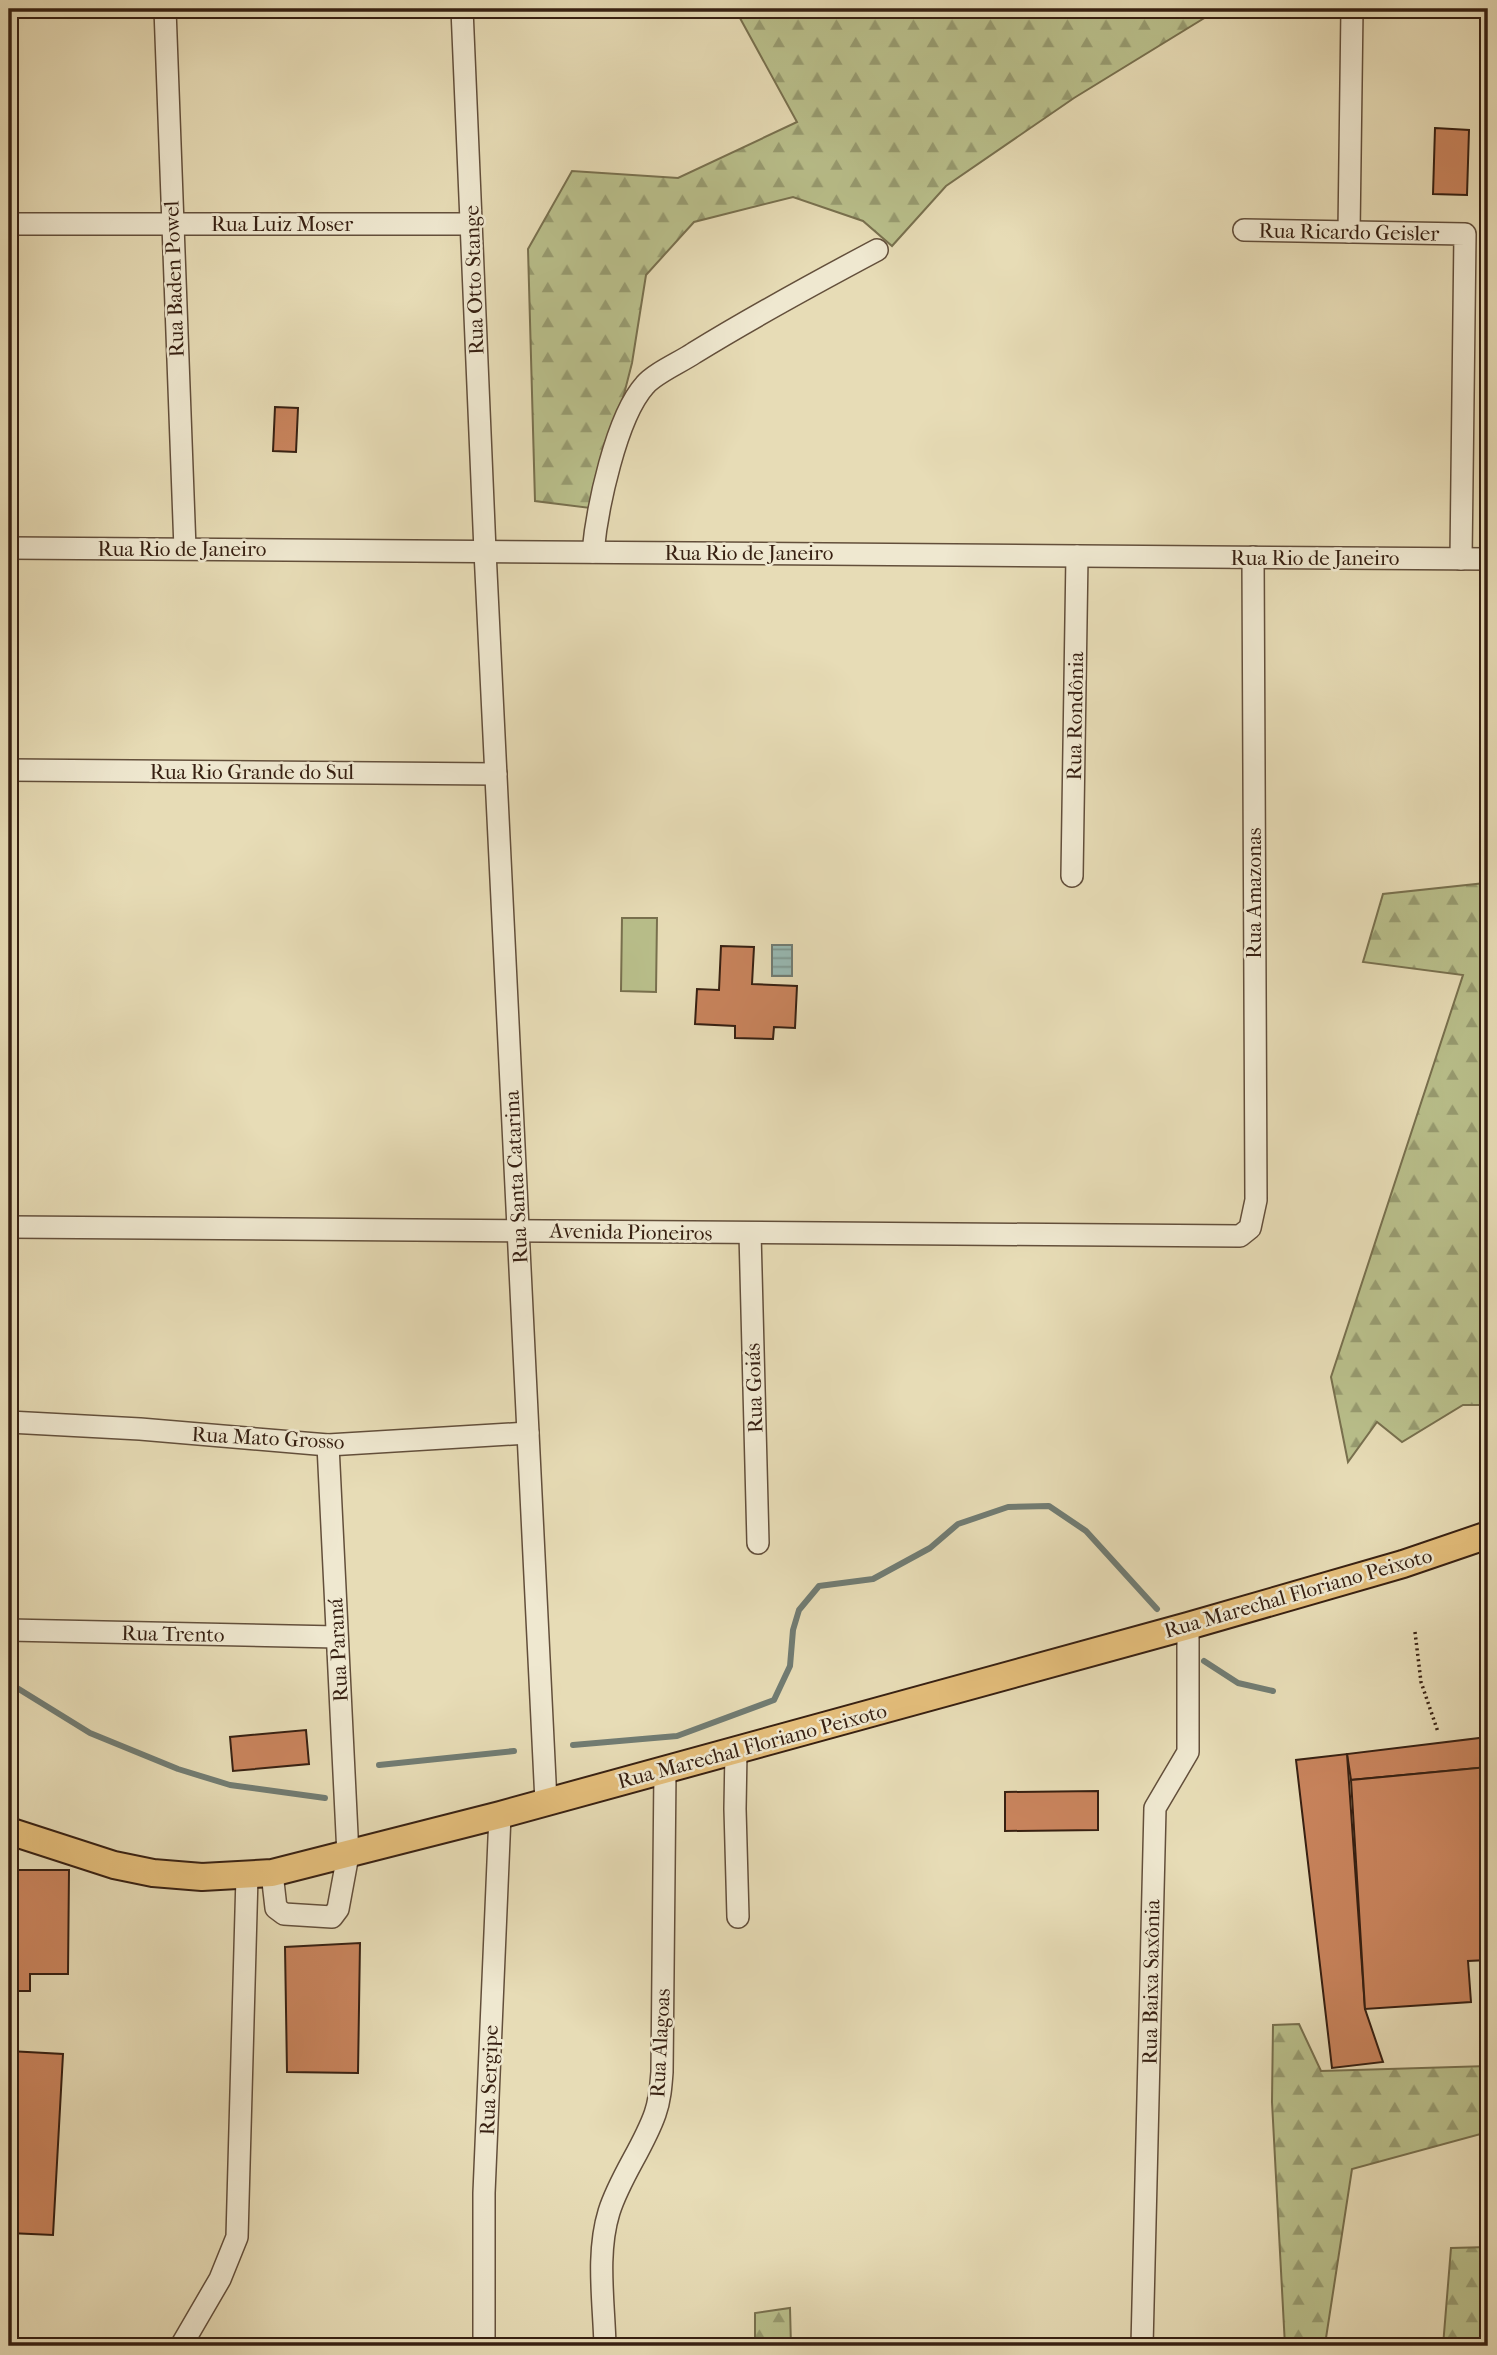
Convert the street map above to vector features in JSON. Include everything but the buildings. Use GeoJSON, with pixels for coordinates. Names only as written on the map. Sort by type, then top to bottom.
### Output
{"type":"FeatureCollection","features":[{"type":"Feature","properties":{"kind":"main road","name":"Rua Marechal Floriano Peixoto"},"geometry":{"type":"LineString","coordinates":[[9,1831],[114,1866],[153,1873],[202,1878],[259,1874],[348,1855],[736,1751],[1188,1626],[1403,1564],[1488,1535]]}},
{"type":"Feature","properties":{"kind":"street","name":"Rua Baden Powel"},"geometry":{"type":"LineString","coordinates":[[165,9],[185,549]]}},
{"type":"Feature","properties":{"kind":"street","name":"Rua Otto Stange"},"geometry":{"type":"LineString","coordinates":[[462,9],[485,551]]}},
{"type":"Feature","properties":{"kind":"street"},"geometry":{"type":"LineString","coordinates":[[1349,232],[1352,9]]}},
{"type":"Feature","properties":{"kind":"street","name":"Rua Luiz Moser"},"geometry":{"type":"LineString","coordinates":[[9,224],[471,224]]}},
{"type":"Feature","properties":{"kind":"street","name":"Rua Ricardo Geisler"},"geometry":{"type":"LineString","coordinates":[[1244,230],[1465,234],[1461,559]]}},
{"type":"Feature","properties":{"kind":"street"},"geometry":{"type":"LineString","coordinates":[[593,552],[615,447],[626,412],[646,383],[746,321],[877,250]]}},
{"type":"Feature","properties":{"kind":"street","name":"Rua Rio de Janeiro"},"geometry":{"type":"LineString","coordinates":[[9,548],[1488,559]]}},
{"type":"Feature","properties":{"kind":"street","name":"Rua Santa Catarina"},"geometry":{"type":"LineString","coordinates":[[485,551],[546,1802]]}},
{"type":"Feature","properties":{"kind":"street","name":"Rua Rondônia"},"geometry":{"type":"LineString","coordinates":[[1072,876],[1077,556]]}},
{"type":"Feature","properties":{"kind":"street","name":"Rua Amazonas"},"geometry":{"type":"LineString","coordinates":[[1250,1228],[1256,1200],[1253,557]]}},
{"type":"Feature","properties":{"kind":"street","name":"Rua Rio Grande do Sul"},"geometry":{"type":"LineString","coordinates":[[9,770],[496,774]]}},
{"type":"Feature","properties":{"kind":"street","name":"Avenida Pioneiros"},"geometry":{"type":"LineString","coordinates":[[9,1227],[1226,1237],[1240,1236],[1250,1228]]}},
{"type":"Feature","properties":{"kind":"street","name":"Rua Goiás"},"geometry":{"type":"LineString","coordinates":[[750,1233],[758,1543]]}},
{"type":"Feature","properties":{"kind":"street","name":"Rua Mato Grosso"},"geometry":{"type":"LineString","coordinates":[[9,1422],[140,1429],[328,1445],[528,1433]]}},
{"type":"Feature","properties":{"kind":"street","name":"Rua Paraná"},"geometry":{"type":"LineString","coordinates":[[259,1874],[276,1908],[284,1914],[332,1917],[338,1909],[348,1855],[328,1445]]}},
{"type":"Feature","properties":{"kind":"street","name":"Rua Baixa Saxônia"},"geometry":{"type":"LineString","coordinates":[[1142,2346],[1155,1808],[1188,1752],[1188,1626]]}},
{"type":"Feature","properties":{"kind":"street","name":"Rua Trento"},"geometry":{"type":"LineString","coordinates":[[9,1630],[337,1637]]}},
{"type":"Feature","properties":{"kind":"street"},"geometry":{"type":"LineString","coordinates":[[736,1751],[738,1917]]}},
{"type":"Feature","properties":{"kind":"street","name":"Rua Alagoas"},"geometry":{"type":"LineString","coordinates":[[605,2346],[603,2242],[608,2214],[615,2194],[655,2115],[661,2083],[665,1770]]}},
{"type":"Feature","properties":{"kind":"street","name":"Rua Sergipe"},"geometry":{"type":"LineString","coordinates":[[484,2346],[484,2193],[500,1815]]}},
{"type":"Feature","properties":{"kind":"street"},"geometry":{"type":"LineString","coordinates":[[181,2346],[220,2279],[237,2237],[259,1874]]}},
{"type":"Feature","properties":{"kind":"path"},"geometry":{"type":"LineString","coordinates":[[1415,1632],[1421,1682],[1438,1732]]}},
{"type":"Feature","properties":{"kind":"green space"},"geometry":{"type":"Polygon","coordinates":[[[735,9],[1219,9],[1074,98],[946,186],[892,246],[863,221],[793,197],[694,222],[646,275],[632,363],[611,445],[590,508],[535,501],[528,249],[572,171],[678,178],[797,122],[735,9]]]}},
{"type":"Feature","properties":{"kind":"green space"},"geometry":{"type":"Polygon","coordinates":[[[1488,880],[1488,1405],[1463,1405],[1402,1442],[1377,1422],[1348,1462],[1331,1377],[1463,975],[1363,962],[1383,894],[1485,883],[1488,880]]]}},
{"type":"Feature","properties":{"kind":"green space"},"geometry":{"type":"Polygon","coordinates":[[[622,918],[657,918],[656,992],[621,991],[622,918]]]}},
{"type":"Feature","properties":{"kind":"green space"},"geometry":{"type":"Polygon","coordinates":[[[1299,2024],[1321,2071],[1488,2066],[1488,2132],[1352,2169],[1326,2338],[1332,2346],[1285,2346],[1272,2102],[1273,2025],[1299,2024]]]}},
{"type":"Feature","properties":{"kind":"green space"},"geometry":{"type":"Polygon","coordinates":[[[1488,2247],[1488,2346],[1443,2346],[1451,2248],[1488,2247]]]}},
{"type":"Feature","properties":{"kind":"green space"},"geometry":{"type":"Polygon","coordinates":[[[790,2308],[791,2346],[755,2346],[755,2313],[790,2308]]]}},
{"type":"Feature","properties":{"kind":"water"},"geometry":{"type":"Polygon","coordinates":[[[772,945],[792,945],[792,976],[772,976],[772,945]]]}},
{"type":"Feature","properties":{"kind":"waterway"},"geometry":{"type":"LineString","coordinates":[[573,1745],[677,1736],[774,1700],[790,1666],[793,1630],[799,1610],[819,1586],[873,1579],[930,1548],[958,1524],[1008,1507],[1049,1506],[1086,1531],[1157,1609]]}},
{"type":"Feature","properties":{"kind":"waterway"},"geometry":{"type":"LineString","coordinates":[[1204,1661],[1238,1683],[1273,1691]]}},
{"type":"Feature","properties":{"kind":"waterway"},"geometry":{"type":"LineString","coordinates":[[9,1683],[90,1733],[178,1769],[230,1785],[325,1798]]}},
{"type":"Feature","properties":{"kind":"waterway"},"geometry":{"type":"LineString","coordinates":[[379,1765],[514,1751]]}}]}
